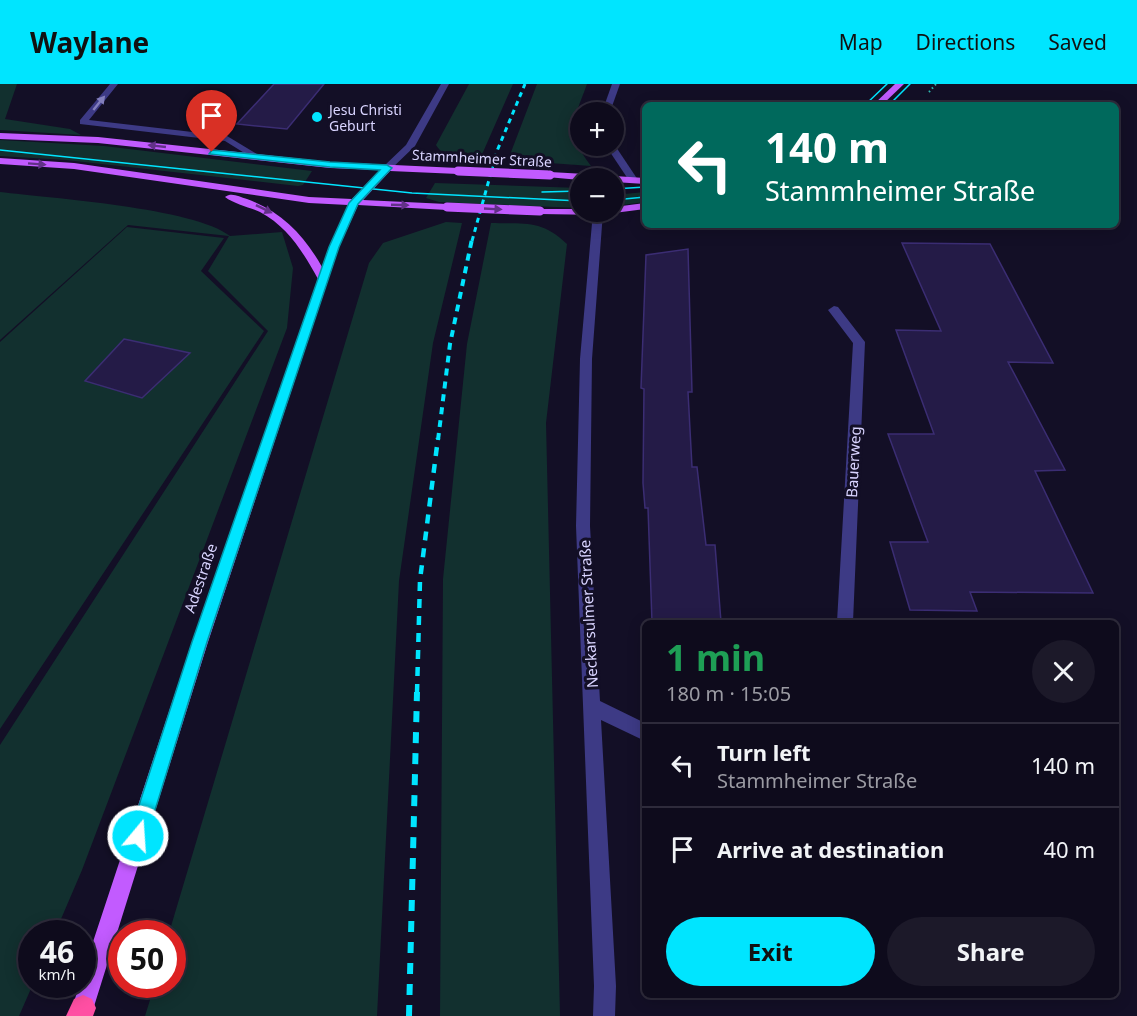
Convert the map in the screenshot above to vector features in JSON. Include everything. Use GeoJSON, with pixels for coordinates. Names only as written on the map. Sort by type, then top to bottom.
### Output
{"type":"FeatureCollection","features":[{"type":"Feature","properties":{"kind":"main road"},"geometry":{"type":"LineString","coordinates":[[880,102],[900,84]]}},
{"type":"Feature","properties":{"kind":"main road","name":"Stammheimer Straße"},"geometry":{"type":"LineString","coordinates":[[0,136],[98,140],[387,168],[570,176]]}},
{"type":"Feature","properties":{"kind":"main road"},"geometry":{"type":"LineString","coordinates":[[0,161],[74,166],[354,203],[570,212]]}},
{"type":"Feature","properties":{"kind":"main road","name":"Adestraße"},"geometry":{"type":"LineString","coordinates":[[81,1013],[200,642],[323,279],[354,203],[387,168]]}},
{"type":"Feature","properties":{"kind":"main road"},"geometry":{"type":"LineString","coordinates":[[624,180],[642,181]]}},
{"type":"Feature","properties":{"kind":"main road"},"geometry":{"type":"LineString","coordinates":[[189,183],[254,205],[275,215],[305,246],[323,279]]}},
{"type":"Feature","properties":{"kind":"main road"},"geometry":{"type":"LineString","coordinates":[[624,209],[642,206]]}},
{"type":"Feature","properties":{"kind":"street"},"geometry":{"type":"LineString","coordinates":[[114,84],[84,122],[226,139],[257,157]]}},
{"type":"Feature","properties":{"kind":"street"},"geometry":{"type":"LineString","coordinates":[[387,168],[410,146],[445,84]]}},
{"type":"Feature","properties":{"kind":"street"},"geometry":{"type":"LineString","coordinates":[[610,102],[616,84]]}},
{"type":"Feature","properties":{"kind":"street"},"geometry":{"type":"LineString","coordinates":[[617,156],[633,180]]}},
{"type":"Feature","properties":{"kind":"street","name":"Neckarsulmer Straße"},"geometry":{"type":"LineString","coordinates":[[599,222],[586,359],[583,526],[605,986],[604,1016]]}},
{"type":"Feature","properties":{"kind":"street","name":"Bauerweg"},"geometry":{"type":"LineString","coordinates":[[834,310],[859,342],[845,620]]}},
{"type":"Feature","properties":{"kind":"street"},"geometry":{"type":"LineString","coordinates":[[593,707],[642,731]]}},
{"type":"Feature","properties":{"kind":"green space"},"geometry":{"type":"Polygon","coordinates":[[[0,84],[17,84],[5,119],[70,129],[81,135],[0,130],[0,84]]]}},
{"type":"Feature","properties":{"kind":"green space"},"geometry":{"type":"Polygon","coordinates":[[[469,84],[513,84],[480,159],[461,159],[450,156],[436,145],[469,84]]]}},
{"type":"Feature","properties":{"kind":"green space"},"geometry":{"type":"Polygon","coordinates":[[[537,84],[587,84],[580,102],[570,102],[570,156],[584,156],[591,166],[508,160],[537,84]]]}},
{"type":"Feature","properties":{"kind":"green space"},"geometry":{"type":"Polygon","coordinates":[[[0,140],[104,146],[312,171],[303,185],[298,186],[66,160],[0,156],[0,140]]]}},
{"type":"Feature","properties":{"kind":"green space"},"geometry":{"type":"Polygon","coordinates":[[[435,183],[570,188],[570,208],[439,202],[426,198],[435,183]]]}},
{"type":"Feature","properties":{"kind":"green space"},"geometry":{"type":"Polygon","coordinates":[[[0,192],[155,211],[212,226],[230,236],[282,232],[293,268],[287,328],[82,870],[61,920],[18,920],[18,998],[27,998],[19,1016],[0,1016],[0,745],[268,331],[208,271],[229,236],[128,225],[0,340],[0,192]]]}},
{"type":"Feature","properties":{"kind":"green space"},"geometry":{"type":"Polygon","coordinates":[[[642,192],[642,202],[624,205],[624,194],[642,192]]]}},
{"type":"Feature","properties":{"kind":"green space"},"geometry":{"type":"Polygon","coordinates":[[[446,222],[462,223],[433,343],[399,581],[377,1016],[145,1016],[151,998],[186,998],[186,920],[173,920],[369,263],[383,243],[446,222]]]}},
{"type":"Feature","properties":{"kind":"green space"},"geometry":{"type":"Polygon","coordinates":[[[491,223],[532,224],[549,230],[567,244],[546,423],[560,1016],[440,1016],[443,579],[467,344],[491,223]]]}},
{"type":"Feature","properties":{"kind":"green space"},"geometry":{"type":"Polygon","coordinates":[[[127,227],[224,238],[201,271],[264,331],[0,729],[0,342],[127,227]]]}},
{"type":"Feature","properties":{"kind":"building"},"geometry":{"type":"Polygon","coordinates":[[[274,84],[324,84],[287,129],[237,124],[274,84]]]}},
{"type":"Feature","properties":{"kind":"building"},"geometry":{"type":"Polygon","coordinates":[[[902,243],[990,244],[1053,363],[1008,362],[1065,470],[1035,471],[1093,593],[970,592],[977,611],[910,610],[890,542],[928,542],[888,434],[934,434],[896,330],[941,331],[902,243]]]}},
{"type":"Feature","properties":{"kind":"building"},"geometry":{"type":"Polygon","coordinates":[[[688,249],[692,392],[688,392],[692,467],[697,467],[706,545],[715,545],[721,620],[652,620],[648,508],[645,508],[643,483],[644,389],[641,388],[646,255],[688,249]]]}},
{"type":"Feature","properties":{"kind":"building"},"geometry":{"type":"Polygon","coordinates":[[[124,339],[190,353],[142,398],[85,381],[124,339]]]}},
{"type":"Feature","properties":{"kind":"tram line"},"geometry":{"type":"LineString","coordinates":[[868,102],[887,84]]}},
{"type":"Feature","properties":{"kind":"tram line"},"geometry":{"type":"LineString","coordinates":[[892,102],[910,84]]}},
{"type":"Feature","properties":{"kind":"tram line"},"geometry":{"type":"LineString","coordinates":[[0,150],[412,193],[570,201]]}},
{"type":"Feature","properties":{"kind":"tram line"},"geometry":{"type":"LineString","coordinates":[[624,188],[642,187]]}},
{"type":"Feature","properties":{"kind":"tram line"},"geometry":{"type":"LineString","coordinates":[[542,192],[570,191]]}},
{"type":"Feature","properties":{"kind":"tram line"},"geometry":{"type":"LineString","coordinates":[[624,199],[642,197]]}},
{"type":"Feature","properties":{"kind":"railway"},"geometry":{"type":"LineString","coordinates":[[472,241],[497,151],[525,84]]}},
{"type":"Feature","properties":{"kind":"railway"},"geometry":{"type":"LineString","coordinates":[[438,440],[450,344],[472,239]]}},
{"type":"Feature","properties":{"kind":"railway"},"geometry":{"type":"LineString","coordinates":[[417,693],[420,580],[438,438]]}},
{"type":"Feature","properties":{"kind":"railway"},"geometry":{"type":"LineString","coordinates":[[409,1016],[417,692]]}},
{"type":"Feature","properties":{"kind":"place","name":"Jesu Christi Geburt"},"geometry":{"type":"Point","coordinates":[317,117]}},
{"type":"Feature","properties":{"kind":"route"},"geometry":{"type":"LineString","coordinates":[[138,836],[200,642],[334,247],[354,203],[387,168],[330,165],[212,152]]}}]}
